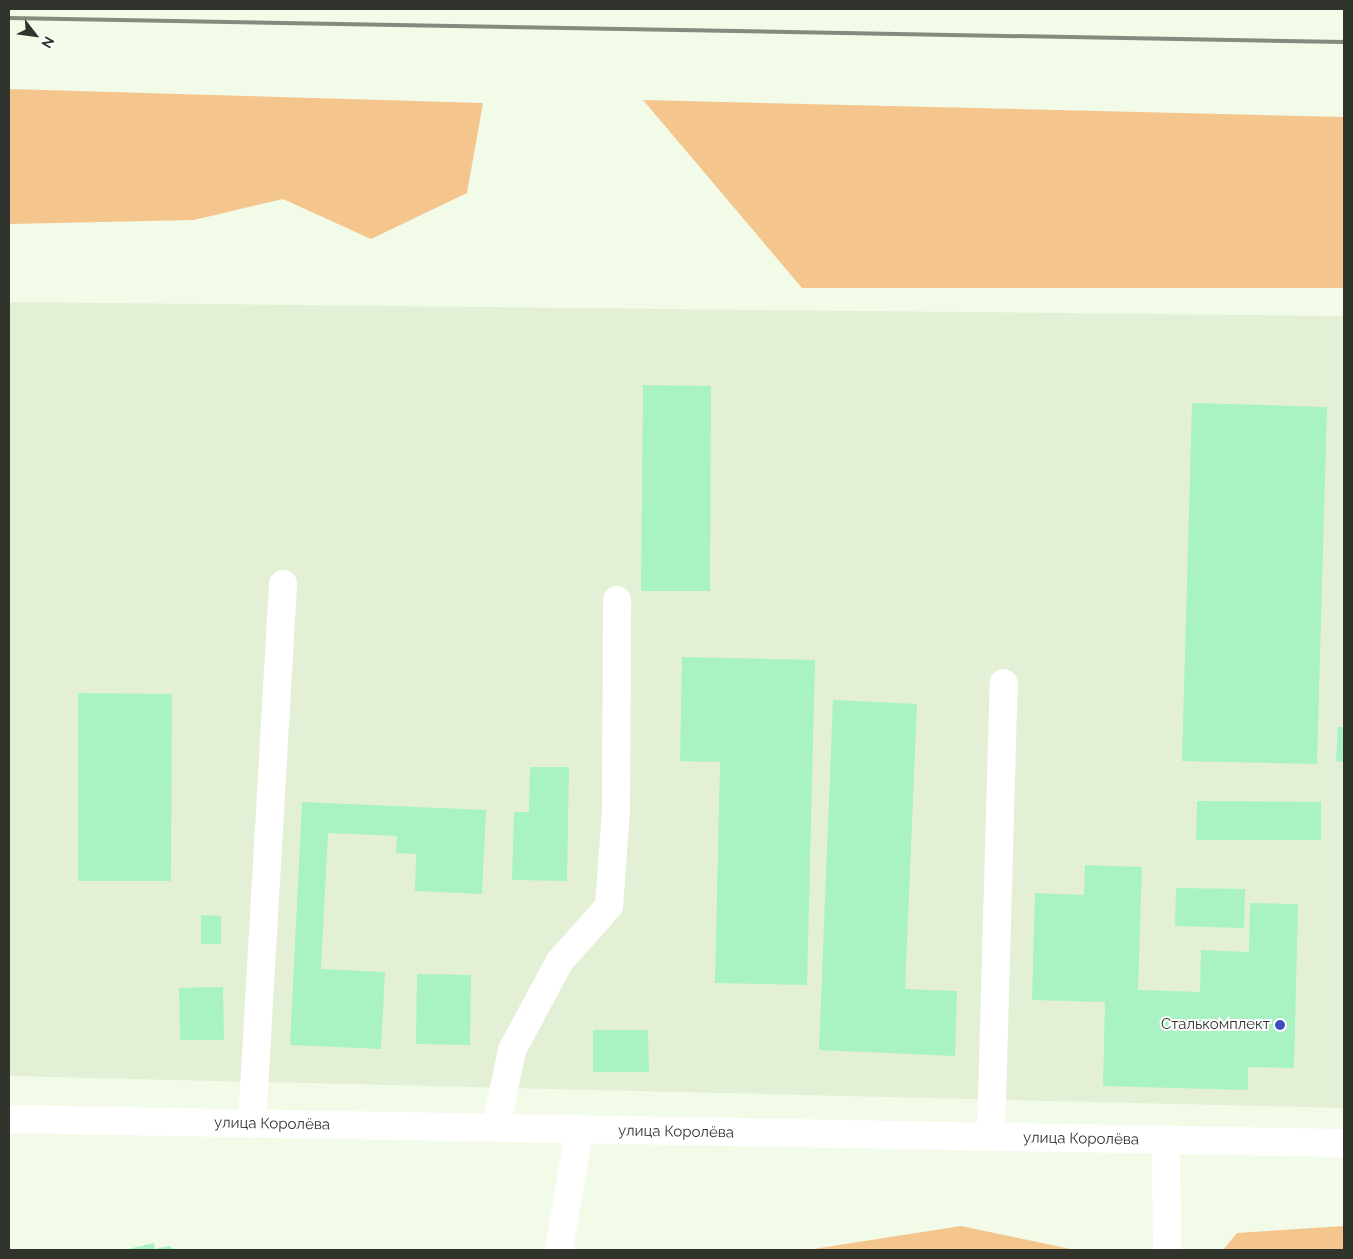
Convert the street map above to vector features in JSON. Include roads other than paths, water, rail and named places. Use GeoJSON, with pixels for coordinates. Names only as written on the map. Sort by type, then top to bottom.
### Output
{"type":"FeatureCollection","features":[{"type":"Feature","properties":{"kind":"street"},"geometry":{"type":"LineString","coordinates":[[252,1124],[283,584]]}},
{"type":"Feature","properties":{"kind":"street"},"geometry":{"type":"LineString","coordinates":[[496,1128],[512,1050],[560,961],[609,906],[616,810],[617,600]]}},
{"type":"Feature","properties":{"kind":"street"},"geometry":{"type":"LineString","coordinates":[[991,1138],[1004,683]]}},
{"type":"Feature","properties":{"kind":"street","name":"улица Королёва"},"geometry":{"type":"LineString","coordinates":[[9,1119],[1344,1143]]}},
{"type":"Feature","properties":{"kind":"street"},"geometry":{"type":"LineString","coordinates":[[559,1250],[579,1130]]}},
{"type":"Feature","properties":{"kind":"street"},"geometry":{"type":"LineString","coordinates":[[1166,1141],[1167,1250]]}},
{"type":"Feature","properties":{"kind":"railway"},"geometry":{"type":"LineString","coordinates":[[9,18],[1344,42]]}},
{"type":"Feature","properties":{"kind":"place","name":"Сталькомплект"},"geometry":{"type":"Point","coordinates":[1280,1025]}}]}
